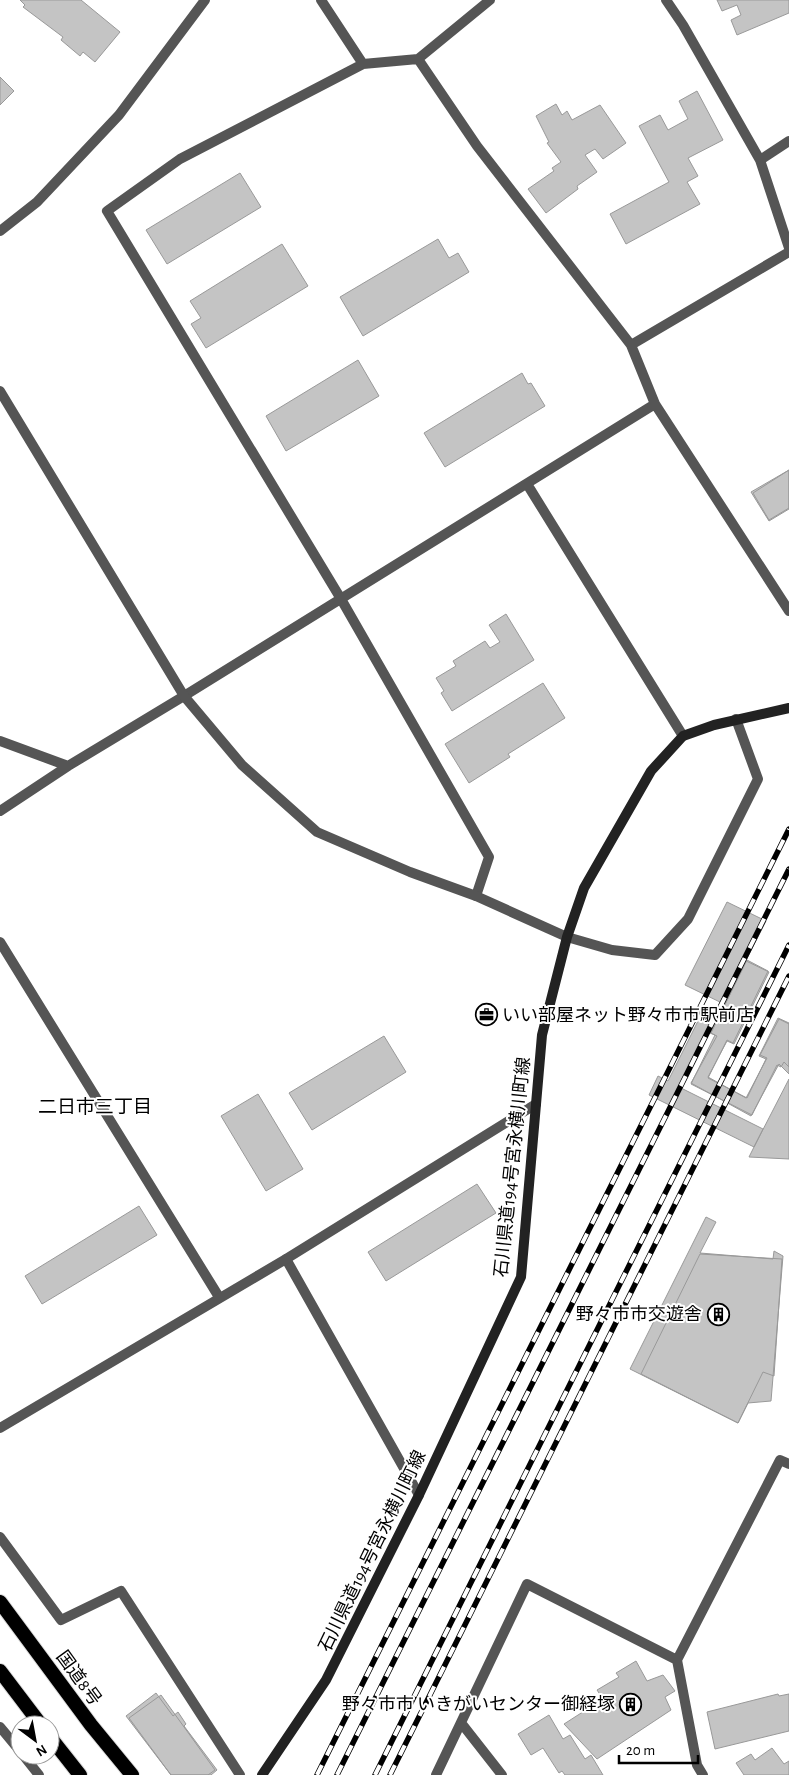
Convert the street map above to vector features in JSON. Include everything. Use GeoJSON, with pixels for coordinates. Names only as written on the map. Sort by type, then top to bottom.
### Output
{"type":"FeatureCollection","features":[{"type":"Feature","properties":{"kind":"highway","name":"国道8号"},"geometry":{"type":"LineString","coordinates":[[0,1602],[91,1725],[132,1775]]}},
{"type":"Feature","properties":{"kind":"highway"},"geometry":{"type":"LineString","coordinates":[[0,1671],[33,1715]]}},
{"type":"Feature","properties":{"kind":"highway"},"geometry":{"type":"LineString","coordinates":[[60,1750],[80,1775]]}},
{"type":"Feature","properties":{"kind":"main road"},"geometry":{"type":"LineString","coordinates":[[683,736],[736,720],[789,708]]}},
{"type":"Feature","properties":{"kind":"main road","name":"石川県道194号宮永横川町線"},"geometry":{"type":"LineString","coordinates":[[262,1775],[326,1680],[418,1494],[521,1277],[542,1035],[567,937],[584,888],[626,811],[651,771],[683,736]]}},
{"type":"Feature","properties":{"kind":"street"},"geometry":{"type":"LineString","coordinates":[[0,231],[36,202],[119,115],[205,0]]}},
{"type":"Feature","properties":{"kind":"street"},"geometry":{"type":"LineString","coordinates":[[321,0],[363,64]]}},
{"type":"Feature","properties":{"kind":"street"},"geometry":{"type":"LineString","coordinates":[[476,896],[489,857],[341,599],[107,211],[180,159],[363,64],[418,59],[490,0]]}},
{"type":"Feature","properties":{"kind":"street"},"geometry":{"type":"LineString","coordinates":[[666,0],[684,25],[760,160],[789,248]]}},
{"type":"Feature","properties":{"kind":"street"},"geometry":{"type":"LineString","coordinates":[[418,59],[489,162],[631,345],[655,404],[789,611]]}},
{"type":"Feature","properties":{"kind":"street"},"geometry":{"type":"LineString","coordinates":[[760,160],[789,141]]}},
{"type":"Feature","properties":{"kind":"street"},"geometry":{"type":"LineString","coordinates":[[631,345],[789,252]]}},
{"type":"Feature","properties":{"kind":"street"},"geometry":{"type":"LineString","coordinates":[[0,391],[184,696],[242,765],[317,832],[410,872],[476,896],[567,937],[612,950],[655,955],[688,919],[758,779],[736,720]]}},
{"type":"Feature","properties":{"kind":"street"},"geometry":{"type":"LineString","coordinates":[[0,811],[68,766],[655,404]]}},
{"type":"Feature","properties":{"kind":"street"},"geometry":{"type":"LineString","coordinates":[[527,484],[683,736]]}},
{"type":"Feature","properties":{"kind":"street"},"geometry":{"type":"LineString","coordinates":[[0,741],[68,766]]}},
{"type":"Feature","properties":{"kind":"street"},"geometry":{"type":"LineString","coordinates":[[0,942],[219,1297]]}},
{"type":"Feature","properties":{"kind":"street"},"geometry":{"type":"LineString","coordinates":[[0,1428],[286,1259],[536,1104]]}},
{"type":"Feature","properties":{"kind":"street"},"geometry":{"type":"LineString","coordinates":[[286,1259],[418,1494]]}},
{"type":"Feature","properties":{"kind":"street"},"geometry":{"type":"LineString","coordinates":[[703,1775],[697,1765],[677,1660],[780,1460],[789,1464]]}},
{"type":"Feature","properties":{"kind":"street"},"geometry":{"type":"LineString","coordinates":[[0,1537],[61,1620],[120,1591],[240,1775]]}},
{"type":"Feature","properties":{"kind":"street"},"geometry":{"type":"LineString","coordinates":[[436,1775],[462,1724],[527,1584],[677,1660]]}},
{"type":"Feature","properties":{"kind":"street"},"geometry":{"type":"LineString","coordinates":[[462,1724],[502,1775]]}},
{"type":"Feature","properties":{"kind":"street"},"geometry":{"type":"LineString","coordinates":[[0,1727],[10,1739]]}},
{"type":"Feature","properties":{"kind":"street"},"geometry":{"type":"LineString","coordinates":[[31,1765],[39,1775]]}},
{"type":"Feature","properties":{"kind":"building"},"geometry":{"type":"Polygon","coordinates":[[[20,0],[81,0],[120,32],[95,62],[83,52],[80,56],[61,40],[63,37],[23,7],[25,5],[20,0]]]}},
{"type":"Feature","properties":{"kind":"building"},"geometry":{"type":"Polygon","coordinates":[[[717,0],[789,0],[789,13],[737,35],[731,20],[741,15],[737,5],[722,11],[717,0]]]}},
{"type":"Feature","properties":{"kind":"building"},"geometry":{"type":"Polygon","coordinates":[[[0,77],[14,91],[0,105],[0,77]]]}},
{"type":"Feature","properties":{"kind":"building"},"geometry":{"type":"Polygon","coordinates":[[[697,91],[723,140],[688,158],[698,176],[687,182],[700,204],[626,244],[610,214],[669,182],[639,126],[660,115],[668,130],[688,119],[679,101],[697,91]]]}},
{"type":"Feature","properties":{"kind":"building"},"geometry":{"type":"Polygon","coordinates":[[[556,104],[562,115],[567,111],[572,120],[600,105],[626,143],[603,159],[595,149],[585,155],[597,172],[577,186],[578,189],[546,213],[528,189],[554,171],[552,168],[561,162],[547,143],[549,142],[536,116],[556,104]]]}},
{"type":"Feature","properties":{"kind":"building"},"geometry":{"type":"Polygon","coordinates":[[[240,173],[261,207],[167,264],[146,230],[240,173]]]}},
{"type":"Feature","properties":{"kind":"building"},"geometry":{"type":"Polygon","coordinates":[[[438,239],[449,258],[458,253],[469,272],[363,336],[340,297],[438,239]]]}},
{"type":"Feature","properties":{"kind":"building"},"geometry":{"type":"Polygon","coordinates":[[[282,244],[308,286],[206,348],[191,324],[201,318],[190,301],[282,244]]]}},
{"type":"Feature","properties":{"kind":"building"},"geometry":{"type":"Polygon","coordinates":[[[358,360],[379,396],[286,451],[266,416],[358,360]]]}},
{"type":"Feature","properties":{"kind":"building"},"geometry":{"type":"Polygon","coordinates":[[[522,373],[528,384],[531,383],[545,406],[445,467],[424,433],[522,373]]]}},
{"type":"Feature","properties":{"kind":"building"},"geometry":{"type":"Polygon","coordinates":[[[789,470],[789,508],[769,520],[753,493],[789,470]]]}},
{"type":"Feature","properties":{"kind":"building"},"geometry":{"type":"Polygon","coordinates":[[[789,470],[789,509],[769,521],[751,492],[789,470]]]}},
{"type":"Feature","properties":{"kind":"building"},"geometry":{"type":"Polygon","coordinates":[[[506,614],[534,660],[452,711],[441,693],[444,691],[436,678],[456,666],[453,661],[485,641],[490,648],[500,642],[489,625],[506,614]]]}},
{"type":"Feature","properties":{"kind":"building"},"geometry":{"type":"Polygon","coordinates":[[[543,683],[565,718],[508,754],[510,757],[469,783],[445,744],[543,683]]]}},
{"type":"Feature","properties":{"kind":"building"},"geometry":{"type":"Polygon","coordinates":[[[727,902],[766,921],[724,1004],[685,985],[727,902]]]}},
{"type":"Feature","properties":{"kind":"building"},"geometry":{"type":"Polygon","coordinates":[[[742,959],[769,972],[734,1044],[727,1041],[708,1077],[746,1098],[767,1058],[760,1055],[779,1019],[789,1024],[789,1074],[779,1064],[751,1116],[691,1083],[717,1036],[710,1033],[730,994],[725,992],[742,959]]]}},
{"type":"Feature","properties":{"kind":"building"},"geometry":{"type":"Polygon","coordinates":[[[747,960],[768,971],[733,1043],[727,1040],[708,1078],[747,1098],[766,1059],[759,1056],[778,1018],[789,1023],[789,1067],[784,1062],[781,1067],[777,1065],[752,1115],[691,1084],[715,1035],[711,1033],[747,960]]]}},
{"type":"Feature","properties":{"kind":"building"},"geometry":{"type":"Polygon","coordinates":[[[699,1019],[712,1026],[681,1088],[763,1129],[754,1147],[649,1095],[658,1076],[668,1081],[699,1019]]]}},
{"type":"Feature","properties":{"kind":"building"},"geometry":{"type":"Polygon","coordinates":[[[384,1036],[406,1072],[312,1130],[289,1093],[384,1036]]]}},
{"type":"Feature","properties":{"kind":"building"},"geometry":{"type":"Polygon","coordinates":[[[789,1079],[789,1159],[749,1157],[754,1147],[789,1079]]]}},
{"type":"Feature","properties":{"kind":"building"},"geometry":{"type":"Polygon","coordinates":[[[258,1094],[303,1169],[266,1191],[221,1116],[258,1094]]]}},
{"type":"Feature","properties":{"kind":"building"},"geometry":{"type":"Polygon","coordinates":[[[477,1184],[496,1213],[386,1281],[368,1252],[477,1184]]]}},
{"type":"Feature","properties":{"kind":"building"},"geometry":{"type":"Polygon","coordinates":[[[139,1206],[157,1235],[42,1304],[25,1276],[139,1206]]]}},
{"type":"Feature","properties":{"kind":"building","name":"野々市市交遊舎"},"geometry":{"type":"Polygon","coordinates":[[[706,1217],[716,1222],[700,1253],[773,1259],[774,1251],[783,1256],[771,1401],[748,1403],[738,1423],[630,1369],[706,1217]]]}},
{"type":"Feature","properties":{"kind":"building","name":"野々市市交遊舎"},"geometry":{"type":"Polygon","coordinates":[[[700,1254],[782,1259],[774,1376],[763,1372],[738,1423],[641,1374],[700,1254]]]}},
{"type":"Feature","properties":{"kind":"building","name":"野々市市 いきがいセンター御経塚"},"geometry":{"type":"Polygon","coordinates":[[[636,1661],[647,1681],[663,1675],[675,1691],[665,1697],[671,1710],[597,1759],[564,1724],[603,1699],[597,1690],[619,1677],[616,1673],[636,1661]]]}},
{"type":"Feature","properties":{"kind":"building"},"geometry":{"type":"Polygon","coordinates":[[[156,1693],[173,1716],[178,1712],[186,1724],[184,1726],[217,1770],[211,1775],[171,1775],[126,1716],[156,1693]]]}},
{"type":"Feature","properties":{"kind":"building"},"geometry":{"type":"Polygon","coordinates":[[[778,1694],[779,1696],[789,1694],[789,1731],[715,1749],[707,1712],[778,1694]]]}},
{"type":"Feature","properties":{"kind":"building"},"geometry":{"type":"Polygon","coordinates":[[[161,1695],[215,1770],[208,1775],[171,1775],[129,1718],[161,1695]]]}},
{"type":"Feature","properties":{"kind":"building"},"geometry":{"type":"Polygon","coordinates":[[[549,1715],[563,1739],[570,1735],[585,1759],[591,1755],[603,1775],[565,1775],[562,1771],[559,1773],[543,1748],[531,1755],[518,1734],[549,1715]]]}},
{"type":"Feature","properties":{"kind":"building"},"geometry":{"type":"Polygon","coordinates":[[[772,1748],[784,1764],[789,1761],[789,1775],[744,1775],[736,1763],[751,1754],[755,1760],[772,1748]]]}},
{"type":"Feature","properties":{"kind":"railway"},"geometry":{"type":"LineString","coordinates":[[317,1775],[789,829]]}},
{"type":"Feature","properties":{"kind":"railway"},"geometry":{"type":"LineString","coordinates":[[337,1775],[789,869]]}},
{"type":"Feature","properties":{"kind":"railway"},"geometry":{"type":"LineString","coordinates":[[375,1775],[789,945]]}},
{"type":"Feature","properties":{"kind":"railway"},"geometry":{"type":"LineString","coordinates":[[390,1775],[789,976]]}},
{"type":"Feature","properties":{"kind":"place","name":"いい部屋ネット野々市市駅前店"},"geometry":{"type":"Point","coordinates":[486,1015]}},
{"type":"Feature","properties":{"kind":"place","name":"野々市市交遊舎"},"geometry":{"type":"Point","coordinates":[718,1314]}},
{"type":"Feature","properties":{"kind":"place","name":"野々市市 いきがいセンター御経塚"},"geometry":{"type":"Point","coordinates":[631,1704]}},
{"type":"Feature","properties":{"kind":"district","name":"二日市三丁目"},"geometry":{"type":"Point","coordinates":[95,1106]}}]}
